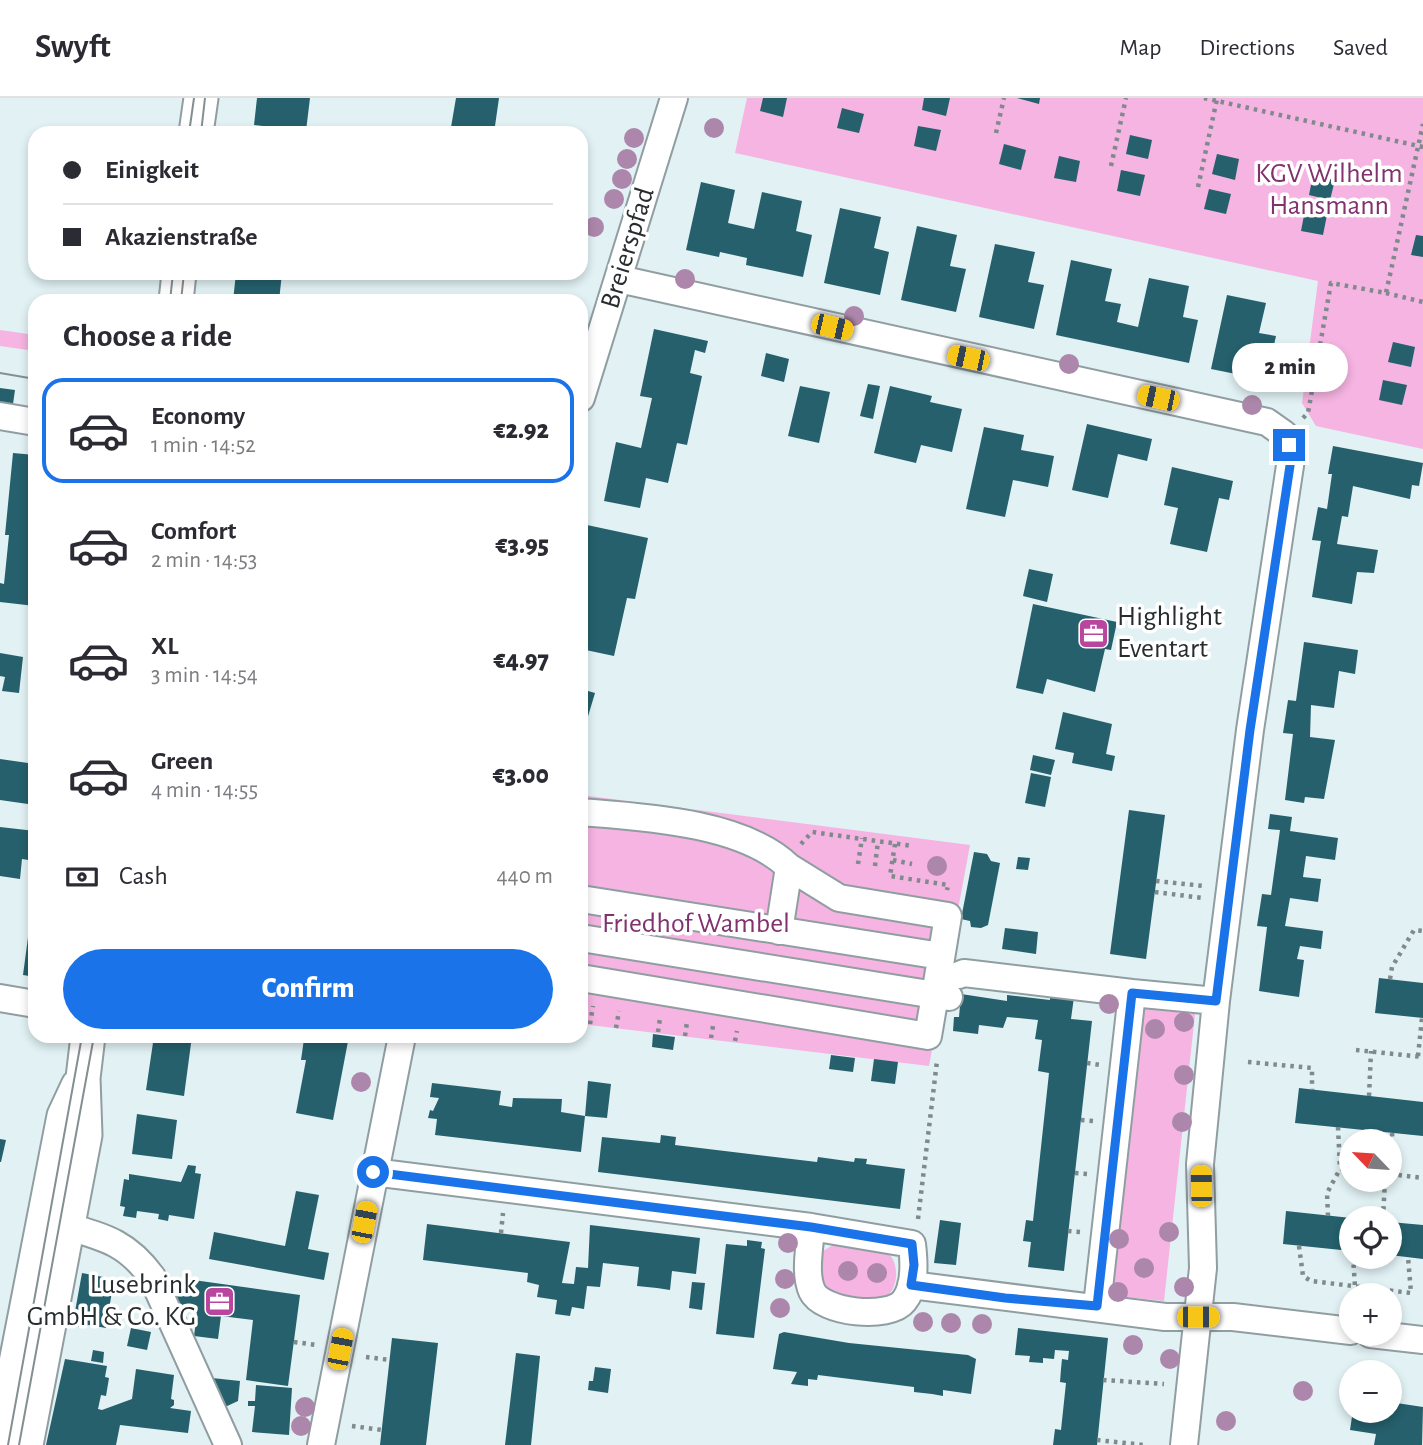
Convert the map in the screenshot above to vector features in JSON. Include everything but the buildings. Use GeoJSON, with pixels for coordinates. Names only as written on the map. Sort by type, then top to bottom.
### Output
{"type":"FeatureCollection","features":[{"type":"Feature","properties":{"kind":"main road"},"geometry":{"type":"LineString","coordinates":[[197,126],[201,98]]}},
{"type":"Feature","properties":{"kind":"main road"},"geometry":{"type":"LineString","coordinates":[[26,1445],[85,1135],[83,1078],[87,1043]]}},
{"type":"Feature","properties":{"kind":"main road"},"geometry":{"type":"LineString","coordinates":[[0,1445],[64,1116],[83,1078]]}},
{"type":"Feature","properties":{"kind":"street","name":"Breierspfad"},"geometry":{"type":"LineString","coordinates":[[588,376],[674,98]]}},
{"type":"Feature","properties":{"kind":"street"},"geometry":{"type":"LineString","coordinates":[[619,279],[1293,426],[1291,459],[1250,730],[1216,1001],[1200,1164],[1203,1268],[1184,1445]]}},
{"type":"Feature","properties":{"kind":"street"},"geometry":{"type":"LineString","coordinates":[[0,416],[28,421]]}},
{"type":"Feature","properties":{"kind":"street"},"geometry":{"type":"LineString","coordinates":[[588,813],[695,827],[731,835],[765,850],[839,898],[948,916],[946,981],[928,1037],[593,981],[612,942]]}},
{"type":"Feature","properties":{"kind":"street"},"geometry":{"type":"LineString","coordinates":[[779,931],[789,867]]}},
{"type":"Feature","properties":{"kind":"street"},"geometry":{"type":"LineString","coordinates":[[588,900],[779,931],[946,981]]}},
{"type":"Feature","properties":{"kind":"street"},"geometry":{"type":"LineString","coordinates":[[588,939],[946,981],[964,973],[1216,1001]]}},
{"type":"Feature","properties":{"kind":"street"},"geometry":{"type":"LineString","coordinates":[[1097,1306],[1132,993]]}},
{"type":"Feature","properties":{"kind":"street"},"geometry":{"type":"LineString","coordinates":[[0,998],[28,1003]]}},
{"type":"Feature","properties":{"kind":"street"},"geometry":{"type":"LineString","coordinates":[[321,1445],[401,1043]]}},
{"type":"Feature","properties":{"kind":"street"},"geometry":{"type":"LineString","coordinates":[[373,1172],[811,1227],[912,1244],[914,1265],[905,1300],[893,1310],[879,1313],[824,1303],[812,1290],[808,1276],[811,1227]]}},
{"type":"Feature","properties":{"kind":"street"},"geometry":{"type":"LineString","coordinates":[[69,1227],[120,1244],[137,1257],[152,1277],[228,1445]]}},
{"type":"Feature","properties":{"kind":"street"},"geometry":{"type":"LineString","coordinates":[[911,1285],[1005,1298],[1097,1306],[1165,1317],[1233,1317],[1339,1330]]}},
{"type":"Feature","properties":{"kind":"street"},"geometry":{"type":"LineString","coordinates":[[1402,1338],[1423,1340]]}},
{"type":"Feature","properties":{"kind":"path"},"geometry":{"type":"LineString","coordinates":[[996,133],[1004,98]]}},
{"type":"Feature","properties":{"kind":"path"},"geometry":{"type":"LineString","coordinates":[[1111,166],[1126,98]]}},
{"type":"Feature","properties":{"kind":"path"},"geometry":{"type":"LineString","coordinates":[[1204,98],[1421,146]]}},
{"type":"Feature","properties":{"kind":"path"},"geometry":{"type":"LineString","coordinates":[[1198,187],[1217,99]]}},
{"type":"Feature","properties":{"kind":"path"},"geometry":{"type":"LineString","coordinates":[[1387,293],[1421,146],[1423,124]]}},
{"type":"Feature","properties":{"kind":"path"},"geometry":{"type":"LineString","coordinates":[[1293,426],[1308,413],[1331,283],[1423,302]]}},
{"type":"Feature","properties":{"kind":"path"},"geometry":{"type":"LineString","coordinates":[[824,833],[913,846]]}},
{"type":"Feature","properties":{"kind":"path"},"geometry":{"type":"LineString","coordinates":[[858,864],[862,838]]}},
{"type":"Feature","properties":{"kind":"path"},"geometry":{"type":"LineString","coordinates":[[875,866],[878,841]]}},
{"type":"Feature","properties":{"kind":"path"},"geometry":{"type":"LineString","coordinates":[[895,843],[890,876],[948,885],[943,915]]}},
{"type":"Feature","properties":{"kind":"path"},"geometry":{"type":"LineString","coordinates":[[893,860],[912,864]]}},
{"type":"Feature","properties":{"kind":"path"},"geometry":{"type":"LineString","coordinates":[[1156,881],[1209,887]]}},
{"type":"Feature","properties":{"kind":"path"},"geometry":{"type":"LineString","coordinates":[[1155,892],[1215,899]]}},
{"type":"Feature","properties":{"kind":"path"},"geometry":{"type":"LineString","coordinates":[[1390,979],[1392,967],[1414,930],[1423,931]]}},
{"type":"Feature","properties":{"kind":"path"},"geometry":{"type":"LineString","coordinates":[[1356,1050],[1420,1057],[1422,1018]]}},
{"type":"Feature","properties":{"kind":"path"},"geometry":{"type":"LineString","coordinates":[[1369,1096],[1371,1051]]}},
{"type":"Feature","properties":{"kind":"path"},"geometry":{"type":"LineString","coordinates":[[912,1244],[938,1052]]}},
{"type":"Feature","properties":{"kind":"path"},"geometry":{"type":"LineString","coordinates":[[1248,1062],[1312,1068],[1312,1090]]}},
{"type":"Feature","properties":{"kind":"path"},"geometry":{"type":"LineString","coordinates":[[1338,1127],[1339,1148]]}},
{"type":"Feature","properties":{"kind":"path"},"geometry":{"type":"LineString","coordinates":[[1328,1216],[1327,1193],[1339,1171]]}},
{"type":"Feature","properties":{"kind":"path"},"geometry":{"type":"LineString","coordinates":[[1402,1176],[1423,1178]]}},
{"type":"Feature","properties":{"kind":"path"},"geometry":{"type":"LineString","coordinates":[[1298,1246],[1303,1276],[1311,1281],[1339,1285]]}},
{"type":"Feature","properties":{"kind":"path"},"geometry":{"type":"LineString","coordinates":[[1402,1292],[1411,1293],[1408,1257]]}},
{"type":"Feature","properties":{"kind":"path"},"geometry":{"type":"LineString","coordinates":[[294,1342],[318,1345]]}},
{"type":"Feature","properties":{"kind":"path"},"geometry":{"type":"LineString","coordinates":[[366,1357],[390,1360]]}},
{"type":"Feature","properties":{"kind":"path"},"geometry":{"type":"LineString","coordinates":[[1104,1380],[1164,1384]]}},
{"type":"Feature","properties":{"kind":"path"},"geometry":{"type":"LineString","coordinates":[[352,1426],[382,1430]]}},
{"type":"Feature","properties":{"kind":"path"},"geometry":{"type":"LineString","coordinates":[[1097,1440],[1144,1445]]}},
{"type":"Feature","properties":{"kind":"green space","name":"KGV Wilhelm Hansmann"},"geometry":{"type":"Polygon","coordinates":[[[747,98],[1423,98],[1423,449],[1316,426],[1302,403],[1318,281],[735,153],[747,98]]]}},
{"type":"Feature","properties":{"kind":"green space"},"geometry":{"type":"Polygon","coordinates":[[[0,330],[28,334],[28,350],[0,346],[0,330]]]}},
{"type":"Feature","properties":{"kind":"green space","name":"Friedhof Wambel"},"geometry":{"type":"Polygon","coordinates":[[[588,796],[970,845],[929,1066],[588,1025],[588,796]]]}},
{"type":"Feature","properties":{"kind":"green space"},"geometry":{"type":"Polygon","coordinates":[[[1138,1008],[1195,1014],[1164,1301],[1106,1295],[1138,1008]]]}},
{"type":"Feature","properties":{"kind":"green space"},"geometry":{"type":"Polygon","coordinates":[[[836,1243],[870,1246],[887,1252],[892,1258],[896,1274],[895,1283],[887,1296],[880,1300],[867,1301],[825,1293],[818,1283],[820,1253],[836,1243]]]}},
{"type":"Feature","properties":{"kind":"tram line"},"geometry":{"type":"LineString","coordinates":[[190,126],[194,98]]}},
{"type":"Feature","properties":{"kind":"tram line"},"geometry":{"type":"LineString","coordinates":[[202,126],[205,98]]}},
{"type":"Feature","properties":{"kind":"tram line"},"geometry":{"type":"LineString","coordinates":[[171,294],[172,280]]}},
{"type":"Feature","properties":{"kind":"tram line"},"geometry":{"type":"LineString","coordinates":[[182,294],[183,280]]}},
{"type":"Feature","properties":{"kind":"tram line"},"geometry":{"type":"LineString","coordinates":[[0,373],[28,378]]}},
{"type":"Feature","properties":{"kind":"tram line"},"geometry":{"type":"LineString","coordinates":[[8,1445],[81,1043]]}},
{"type":"Feature","properties":{"kind":"tram line"},"geometry":{"type":"LineString","coordinates":[[19,1445],[93,1043]]}},
{"type":"Feature","properties":{"kind":"place","name":"Highlight Eventart"},"geometry":{"type":"Point","coordinates":[1094,633]}},
{"type":"Feature","properties":{"kind":"place","name":"Lusebrink GmbH & Co. KG"},"geometry":{"type":"Point","coordinates":[219,1301]}},
{"type":"Feature","properties":{"kind":"route"},"geometry":{"type":"LineString","coordinates":[[373,1172],[811,1227],[912,1244],[914,1265],[911,1285],[1005,1298],[1097,1306],[1132,993],[1216,1001],[1250,730],[1291,459],[1289,445]]}}]}
